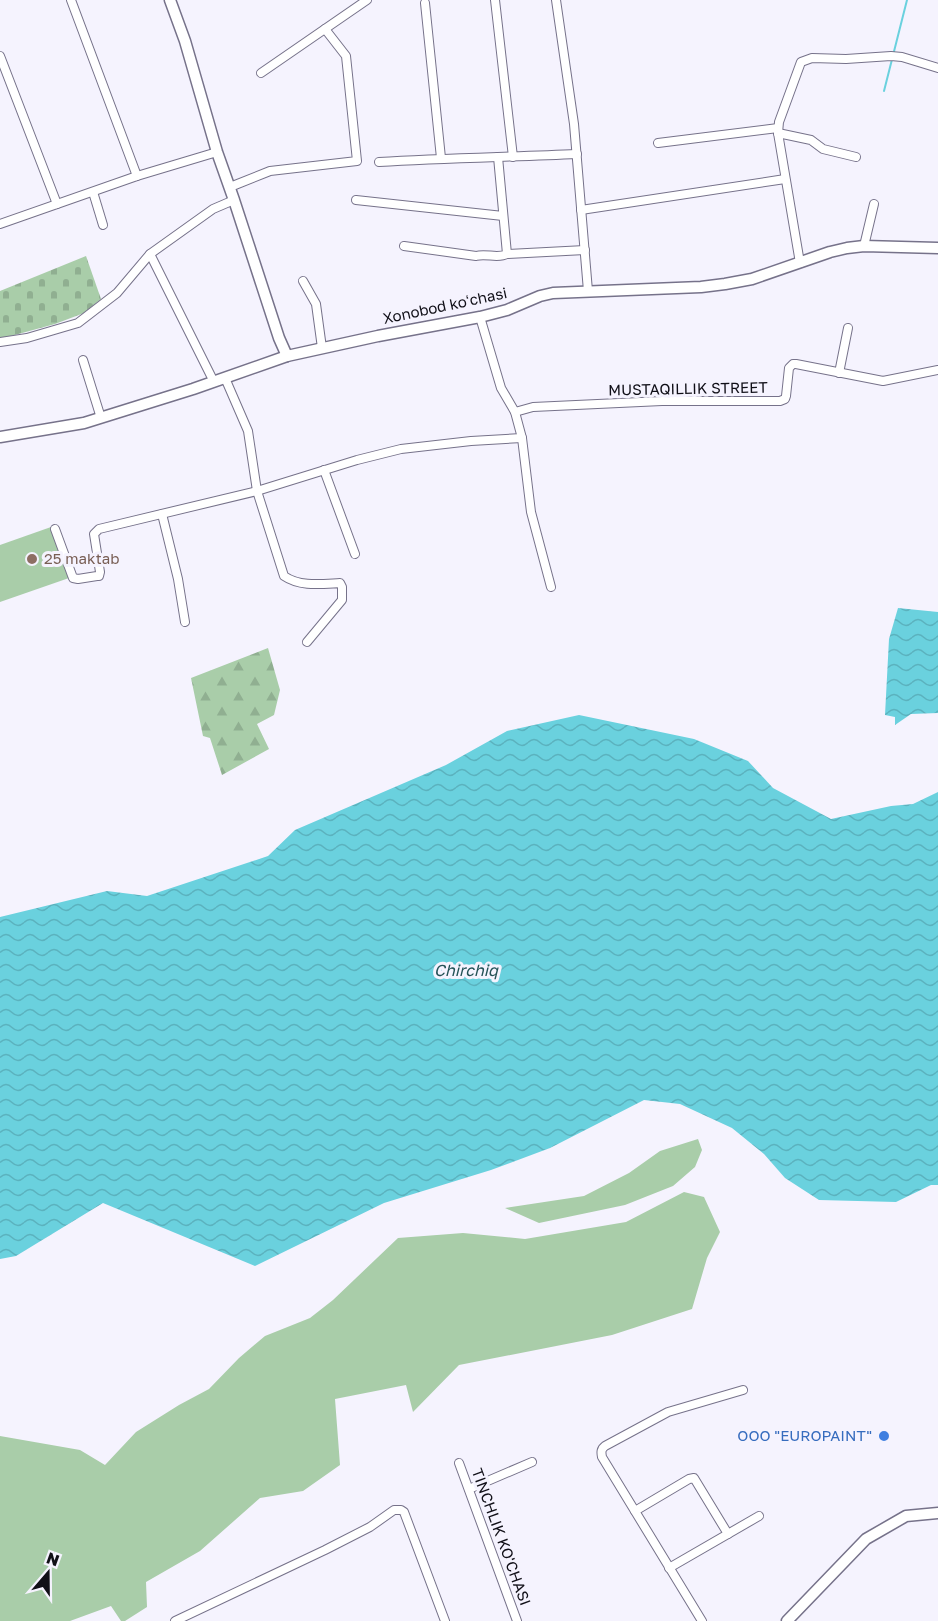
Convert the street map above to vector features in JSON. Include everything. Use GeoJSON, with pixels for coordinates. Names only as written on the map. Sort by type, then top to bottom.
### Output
{"type":"FeatureCollection","features":[{"type":"Feature","properties":{"kind":"main road"},"geometry":{"type":"LineString","coordinates":[[170,0],[185,40],[217,152],[287,356]]}},
{"type":"Feature","properties":{"kind":"main road","name":"Xonobod koʻchasi"},"geometry":{"type":"LineString","coordinates":[[0,436],[84,423],[287,356],[480,317],[560,291],[701,287],[752,279],[839,250],[864,246],[938,248]]}},
{"type":"Feature","properties":{"kind":"main road"},"geometry":{"type":"LineString","coordinates":[[787,1621],[866,1539],[906,1516],[938,1513]]}},
{"type":"Feature","properties":{"kind":"street"},"geometry":{"type":"LineString","coordinates":[[71,0],[137,176]]}},
{"type":"Feature","properties":{"kind":"street"},"geometry":{"type":"LineString","coordinates":[[261,73],[367,0]]}},
{"type":"Feature","properties":{"kind":"street"},"geometry":{"type":"LineString","coordinates":[[495,0],[513,157]]}},
{"type":"Feature","properties":{"kind":"street"},"geometry":{"type":"LineString","coordinates":[[556,0],[577,154],[588,291]]}},
{"type":"Feature","properties":{"kind":"street"},"geometry":{"type":"LineString","coordinates":[[425,3],[441,158]]}},
{"type":"Feature","properties":{"kind":"street"},"geometry":{"type":"LineString","coordinates":[[230,187],[270,171],[357,161],[346,56],[325,29]]}},
{"type":"Feature","properties":{"kind":"street"},"geometry":{"type":"LineString","coordinates":[[0,56],[57,204]]}},
{"type":"Feature","properties":{"kind":"street"},"geometry":{"type":"LineString","coordinates":[[800,263],[778,130],[799,65],[804,59],[812,58],[891,56],[938,68]]}},
{"type":"Feature","properties":{"kind":"street"},"geometry":{"type":"LineString","coordinates":[[658,143],[778,130],[812,140],[823,149],[856,157]]}},
{"type":"Feature","properties":{"kind":"street"},"geometry":{"type":"LineString","coordinates":[[0,224],[137,176],[217,152]]}},
{"type":"Feature","properties":{"kind":"street"},"geometry":{"type":"LineString","coordinates":[[379,162],[577,154]]}},
{"type":"Feature","properties":{"kind":"street"},"geometry":{"type":"LineString","coordinates":[[498,157],[507,254]]}},
{"type":"Feature","properties":{"kind":"street"},"geometry":{"type":"LineString","coordinates":[[581,210],[785,179]]}},
{"type":"Feature","properties":{"kind":"street"},"geometry":{"type":"LineString","coordinates":[[93,192],[103,225]]}},
{"type":"Feature","properties":{"kind":"street"},"geometry":{"type":"LineString","coordinates":[[0,342],[27,338],[78,323],[117,293],[150,254],[213,209],[234,200]]}},
{"type":"Feature","properties":{"kind":"street"},"geometry":{"type":"LineString","coordinates":[[356,200],[503,216]]}},
{"type":"Feature","properties":{"kind":"street"},"geometry":{"type":"LineString","coordinates":[[864,246],[874,204]]}},
{"type":"Feature","properties":{"kind":"street"},"geometry":{"type":"LineString","coordinates":[[404,246],[503,256],[585,250]]}},
{"type":"Feature","properties":{"kind":"street"},"geometry":{"type":"LineString","coordinates":[[150,254],[248,431],[257,491],[284,576],[306,584],[340,583],[342,587],[342,600],[307,642]]}},
{"type":"Feature","properties":{"kind":"street"},"geometry":{"type":"LineString","coordinates":[[303,280],[316,304],[322,348]]}},
{"type":"Feature","properties":{"kind":"street"},"geometry":{"type":"LineString","coordinates":[[480,317],[501,388],[514,412],[522,438],[531,512],[551,587]]}},
{"type":"Feature","properties":{"kind":"street"},"geometry":{"type":"LineString","coordinates":[[839,373],[848,328]]}},
{"type":"Feature","properties":{"kind":"street"},"geometry":{"type":"LineString","coordinates":[[83,360],[101,418]]}},
{"type":"Feature","properties":{"kind":"street","name":"MUSTAQILLIK STREET"},"geometry":{"type":"LineString","coordinates":[[514,412],[533,407],[662,400],[780,401],[785,399],[789,368],[793,364],[883,381],[938,370]]}},
{"type":"Feature","properties":{"kind":"street"},"geometry":{"type":"LineString","coordinates":[[55,530],[75,580],[97,576],[100,574],[94,538],[95,531],[257,491],[401,449],[522,438]]}},
{"type":"Feature","properties":{"kind":"street"},"geometry":{"type":"LineString","coordinates":[[324,470],[355,554]]}},
{"type":"Feature","properties":{"kind":"street"},"geometry":{"type":"LineString","coordinates":[[162,514],[178,579],[185,622]]}},
{"type":"Feature","properties":{"kind":"street"},"geometry":{"type":"LineString","coordinates":[[702,1621],[601,1452],[602,1449],[668,1412],[743,1390]]}},
{"type":"Feature","properties":{"kind":"street","name":"TINCHLIK KO'CHASI"},"geometry":{"type":"LineString","coordinates":[[459,1462],[517,1621]]}},
{"type":"Feature","properties":{"kind":"street"},"geometry":{"type":"LineString","coordinates":[[469,1489],[532,1462]]}},
{"type":"Feature","properties":{"kind":"street"},"geometry":{"type":"LineString","coordinates":[[635,1511],[694,1478],[728,1534]]}},
{"type":"Feature","properties":{"kind":"street"},"geometry":{"type":"LineString","coordinates":[[175,1621],[370,1527],[394,1509],[404,1512],[445,1621]]}},
{"type":"Feature","properties":{"kind":"street"},"geometry":{"type":"LineString","coordinates":[[669,1568],[759,1516]]}},
{"type":"Feature","properties":{"kind":"green space"},"geometry":{"type":"Polygon","coordinates":[[[86,256],[101,299],[84,313],[55,324],[0,339],[0,291],[86,256]]]}},
{"type":"Feature","properties":{"kind":"green space","name":"25 maktab"},"geometry":{"type":"Polygon","coordinates":[[[51,527],[69,578],[0,602],[0,545],[51,527]]]}},
{"type":"Feature","properties":{"kind":"green space"},"geometry":{"type":"Polygon","coordinates":[[[268,648],[280,690],[274,715],[257,724],[269,749],[222,775],[210,738],[203,736],[191,678],[268,648]]]}},
{"type":"Feature","properties":{"kind":"green space"},"geometry":{"type":"Polygon","coordinates":[[[698,1139],[702,1150],[695,1167],[673,1186],[625,1205],[539,1223],[505,1208],[584,1196],[629,1173],[660,1151],[698,1139]]]}},
{"type":"Feature","properties":{"kind":"green space"},"geometry":{"type":"Polygon","coordinates":[[[684,1192],[704,1197],[720,1232],[707,1258],[692,1309],[612,1335],[459,1365],[413,1412],[406,1385],[335,1399],[340,1465],[303,1491],[260,1498],[200,1551],[146,1582],[147,1607],[125,1621],[121,1621],[111,1606],[70,1621],[0,1621],[0,1436],[80,1450],[105,1465],[136,1432],[209,1389],[239,1358],[265,1336],[310,1318],[333,1300],[398,1238],[463,1233],[525,1239],[626,1222],[684,1192]]]}},
{"type":"Feature","properties":{"kind":"water"},"geometry":{"type":"Polygon","coordinates":[[[898,608],[938,612],[938,713],[911,714],[895,725],[895,717],[885,715],[889,639],[898,608]]]}},
{"type":"Feature","properties":{"kind":"water","name":"Chirchiq"},"geometry":{"type":"Polygon","coordinates":[[[579,715],[694,739],[748,761],[773,788],[831,819],[891,806],[913,804],[938,792],[938,1185],[931,1185],[896,1202],[819,1200],[785,1178],[764,1154],[732,1128],[680,1104],[644,1100],[550,1148],[491,1170],[384,1203],[255,1266],[103,1203],[16,1256],[0,1259],[0,917],[107,891],[147,896],[268,856],[295,830],[446,765],[507,731],[579,715]]]}},
{"type":"Feature","properties":{"kind":"waterway"},"geometry":{"type":"LineString","coordinates":[[884,91],[907,0]]}},
{"type":"Feature","properties":{"kind":"place","name":"25 maktab"},"geometry":{"type":"Point","coordinates":[32,559]}},
{"type":"Feature","properties":{"kind":"place","name":"OOO \"EUROPAINT\""},"geometry":{"type":"Point","coordinates":[884,1436]}}]}
